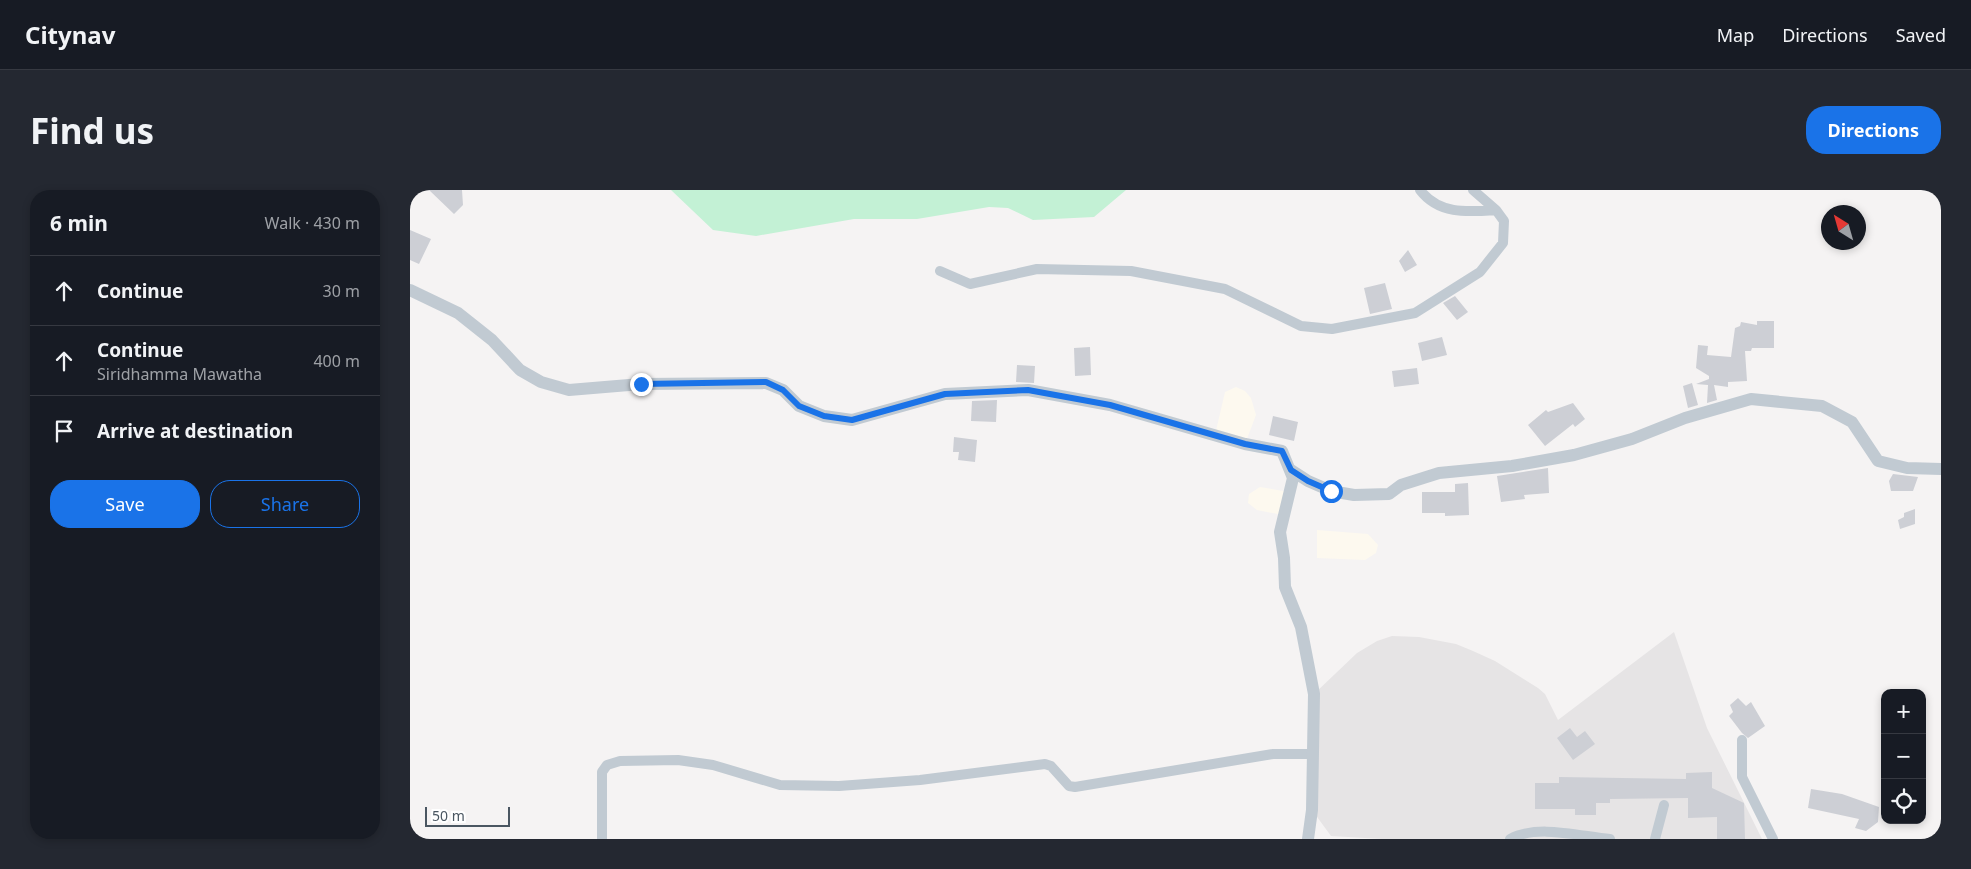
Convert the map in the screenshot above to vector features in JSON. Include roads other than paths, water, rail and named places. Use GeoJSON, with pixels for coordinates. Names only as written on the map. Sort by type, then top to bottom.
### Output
{"type":"FeatureCollection","features":[{"type":"Feature","properties":{"kind":"street"},"geometry":{"type":"LineString","coordinates":[[1420,190],[1425,197],[1442,207],[1461,213],[1496,210]]}},
{"type":"Feature","properties":{"kind":"street"},"geometry":{"type":"LineString","coordinates":[[940,271],[970,284],[1037,269],[1132,271],[1225,289],[1301,326],[1332,329],[1414,313],[1480,272],[1503,243],[1504,221],[1496,210],[1473,190]]}},
{"type":"Feature","properties":{"kind":"street"},"geometry":{"type":"LineString","coordinates":[[410,290],[458,313],[492,340],[520,370],[541,382],[569,390],[641,384],[766,382],[783,390],[799,406],[824,416],[852,420],[945,394],[1028,390],[1110,405],[1245,444],[1282,451],[1293,478],[1280,532],[1284,558],[1285,587],[1301,627],[1314,694],[1312,810],[1308,839]]}},
{"type":"Feature","properties":{"kind":"street"},"geometry":{"type":"LineString","coordinates":[[1291,470],[1308,481],[1331,491],[1354,495],[1390,494],[1401,484],[1439,473],[1512,466],[1574,455],[1632,439],[1685,418],[1751,399],[1822,406],[1852,422],[1878,461],[1907,468],[1941,469]]}},
{"type":"Feature","properties":{"kind":"street"},"geometry":{"type":"LineString","coordinates":[[1742,740],[1742,777],[1773,839]]}},
{"type":"Feature","properties":{"kind":"street"},"geometry":{"type":"LineString","coordinates":[[602,839],[602,772],[607,765],[620,761],[678,760],[713,765],[780,785],[838,786],[920,780],[1045,764],[1051,766],[1069,786],[1075,787],[1273,754],[1313,754]]}},
{"type":"Feature","properties":{"kind":"street"},"geometry":{"type":"LineString","coordinates":[[1655,839],[1664,805]]}},
{"type":"Feature","properties":{"kind":"street"},"geometry":{"type":"LineString","coordinates":[[1510,839],[1520,833],[1552,833],[1610,839]]}}]}
